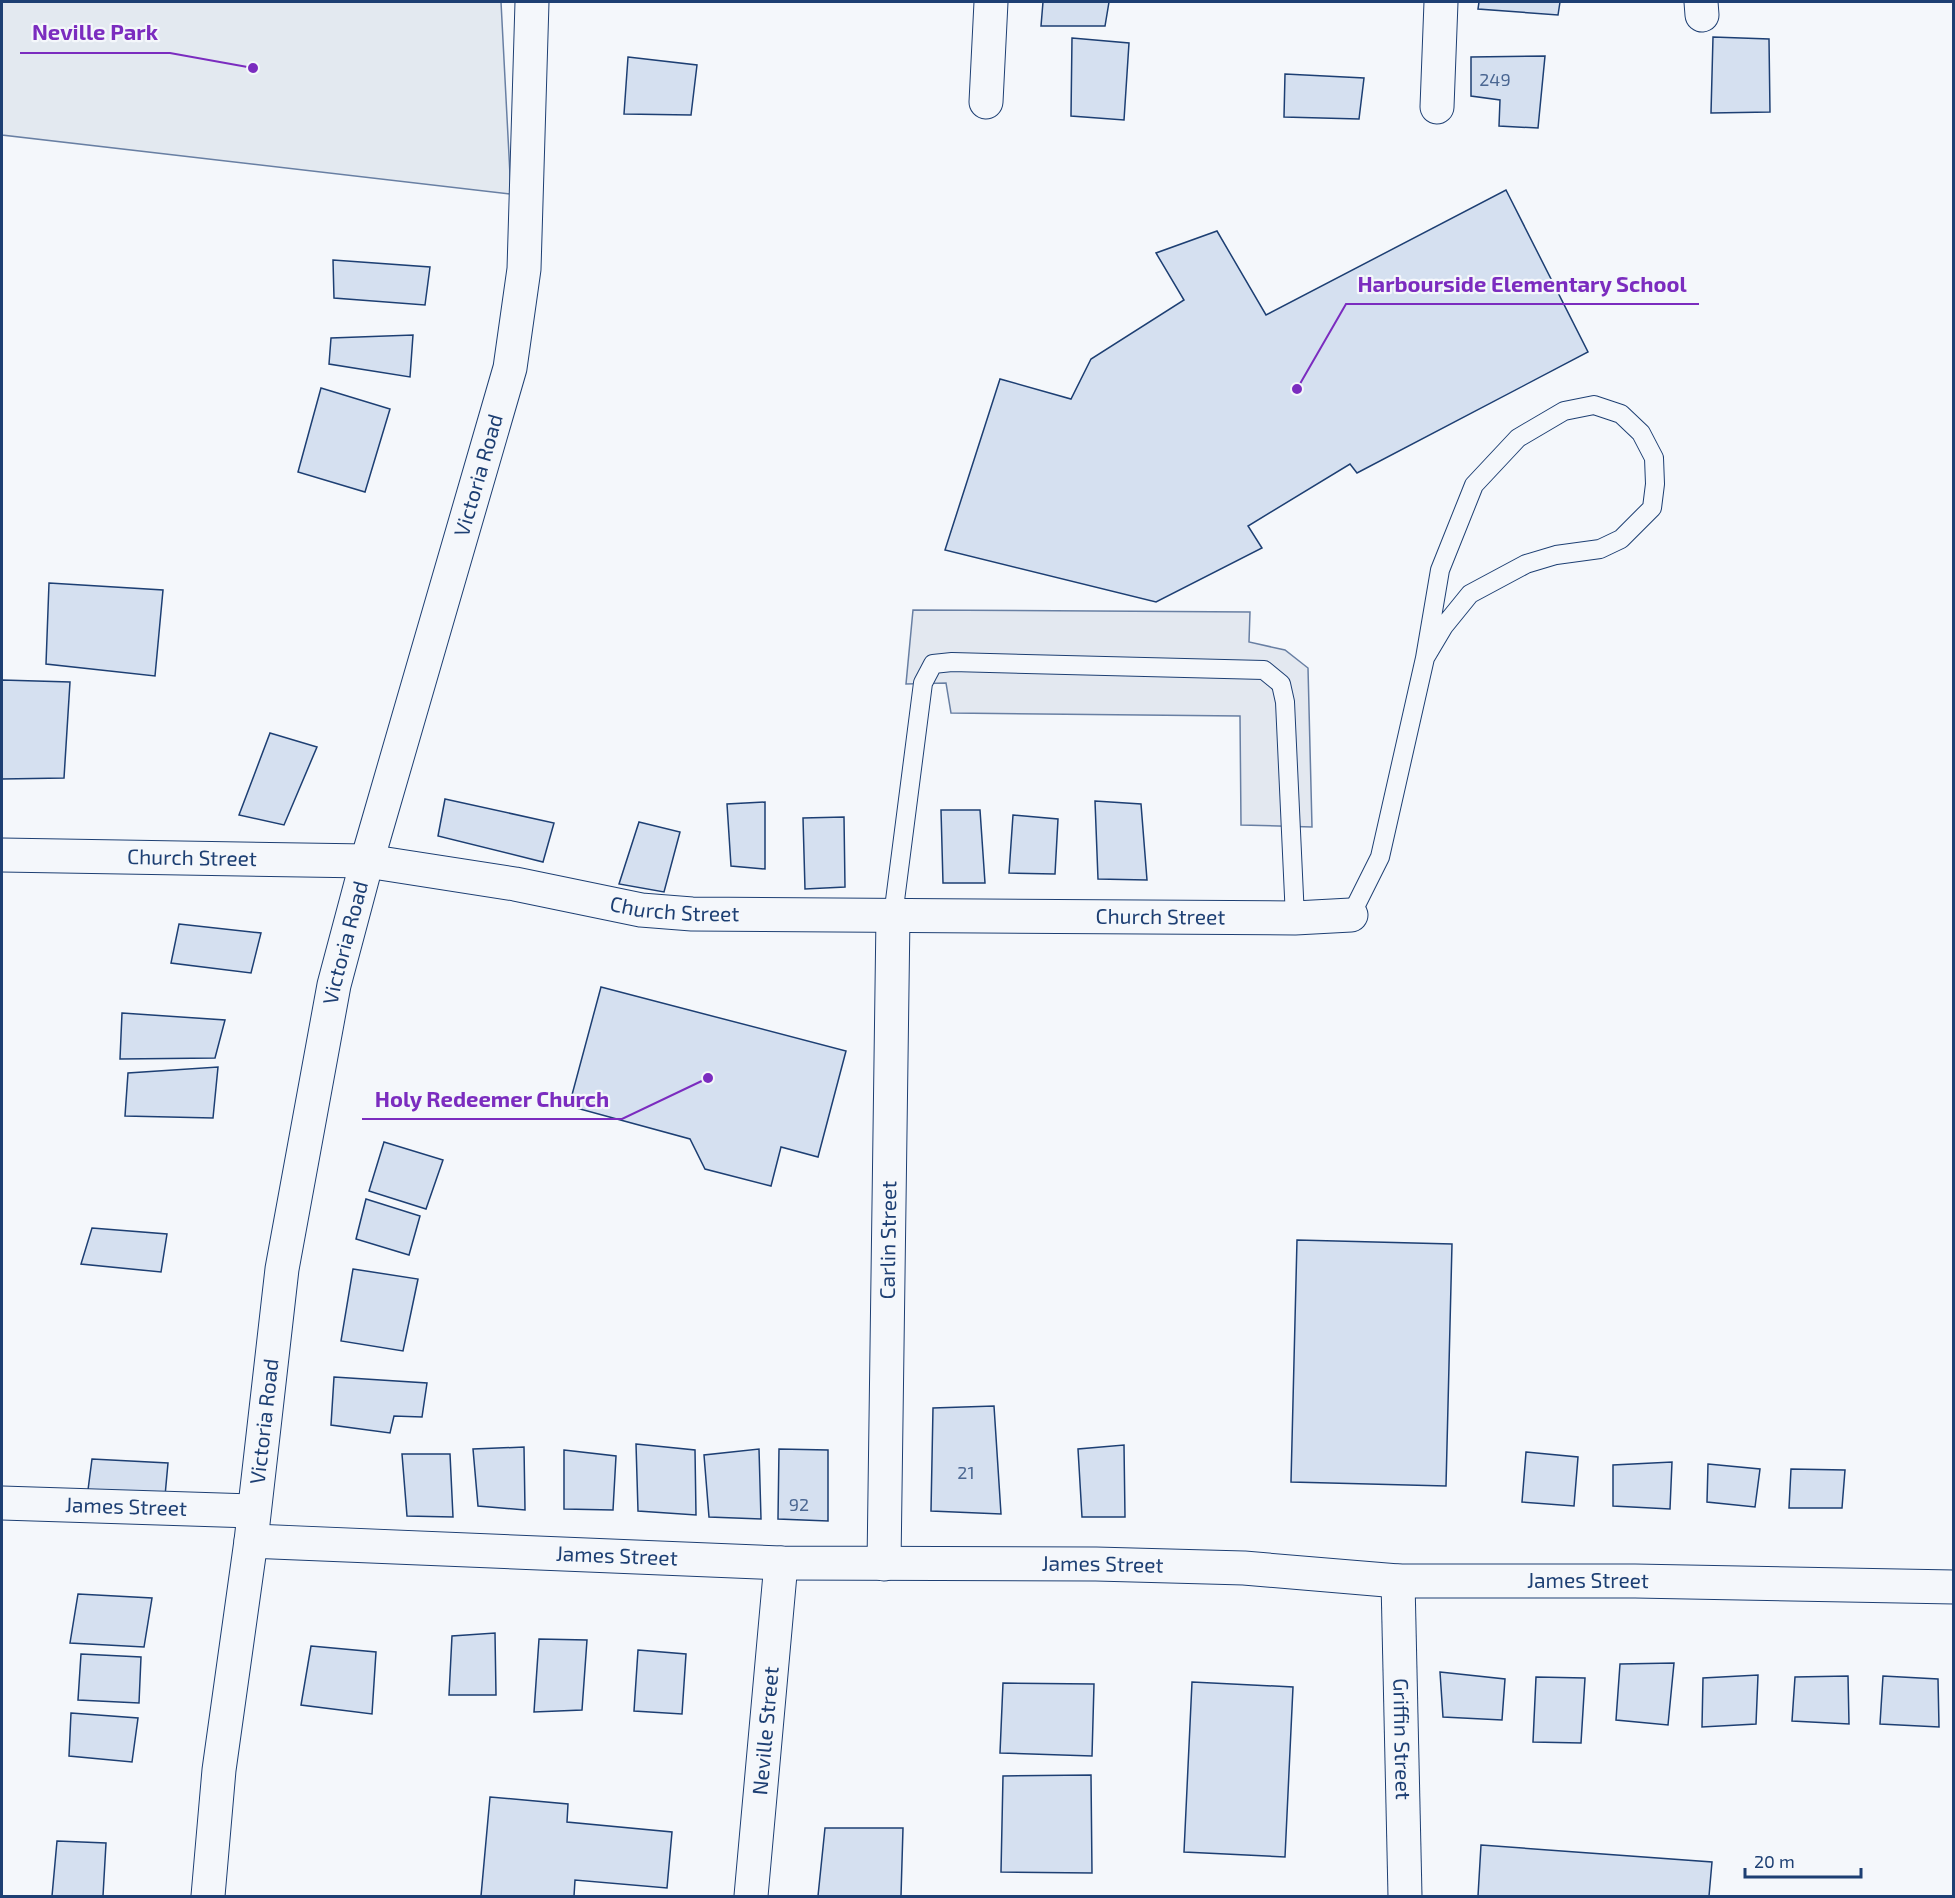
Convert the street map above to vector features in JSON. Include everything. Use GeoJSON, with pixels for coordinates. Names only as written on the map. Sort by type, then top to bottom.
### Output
{"type":"FeatureCollection","features":[{"type":"Feature","properties":{"kind":"street","name":"Victoria Road"},"geometry":{"type":"LineString","coordinates":[[208,1896],[219,1770],[286,1246],[334,985],[367,861],[510,368],[524,269],[532,2]]}},
{"type":"Feature","properties":{"kind":"street"},"geometry":{"type":"LineString","coordinates":[[986,102],[991,2]]}},
{"type":"Feature","properties":{"kind":"street"},"geometry":{"type":"LineString","coordinates":[[1437,107],[1441,2]]}},
{"type":"Feature","properties":{"kind":"street","name":"Church Street"},"geometry":{"type":"LineString","coordinates":[[2,855],[367,861],[514,884],[641,910],[692,914],[1295,918],[1351,915]]}},
{"type":"Feature","properties":{"kind":"street","name":"Carlin Street"},"geometry":{"type":"LineString","coordinates":[[884,1564],[893,916]]}},
{"type":"Feature","properties":{"kind":"street","name":"James Street"},"geometry":{"type":"LineString","coordinates":[[2,1503],[251,1526],[781,1563],[1096,1564],[1244,1568],[1398,1581],[1635,1581],[1953,1587]]}},
{"type":"Feature","properties":{"kind":"street","name":"Neville Street"},"geometry":{"type":"LineString","coordinates":[[752,1896],[781,1563]]}},
{"type":"Feature","properties":{"kind":"street","name":"Griffin Street"},"geometry":{"type":"LineString","coordinates":[[1398,1581],[1405,1896]]}},
{"type":"Feature","properties":{"kind":"lane"},"geometry":{"type":"LineString","coordinates":[[1351,915],[1380,857],[1425,658],[1440,570],[1474,485],[1518,438],[1564,411],[1594,405],[1621,414],[1641,433],[1654,458],[1655,484],[1652,508],[1621,539],[1600,549],[1556,555],[1527,564],[1470,594],[1444,626],[1425,658]]}},
{"type":"Feature","properties":{"kind":"lane"},"geometry":{"type":"LineString","coordinates":[[893,916],[923,683],[933,664],[952,662],[1264,670],[1281,684],[1285,702],[1295,918]]}},
{"type":"Feature","properties":{"kind":"shaded area"},"geometry":{"type":"Polygon","coordinates":[[[2,2],[501,2],[511,194],[2,135],[2,2]]]}},
{"type":"Feature","properties":{"kind":"shaded area"},"geometry":{"type":"Polygon","coordinates":[[[913,610],[1250,612],[1249,642],[1285,650],[1308,668],[1312,827],[1241,825],[1240,716],[951,713],[946,683],[906,684],[913,610]]]}},
{"type":"Feature","properties":{"kind":"building"},"geometry":{"type":"Polygon","coordinates":[[[1043,2],[1109,2],[1105,26],[1041,26],[1043,2]]]}},
{"type":"Feature","properties":{"kind":"building"},"geometry":{"type":"Polygon","coordinates":[[[1479,2],[1560,2],[1558,15],[1478,9],[1479,2]]]}},
{"type":"Feature","properties":{"kind":"building"},"geometry":{"type":"Polygon","coordinates":[[[1713,37],[1769,39],[1770,112],[1711,113],[1713,37]]]}},
{"type":"Feature","properties":{"kind":"building"},"geometry":{"type":"Polygon","coordinates":[[[1072,38],[1129,43],[1124,120],[1071,116],[1072,38]]]}},
{"type":"Feature","properties":{"kind":"building"},"geometry":{"type":"Polygon","coordinates":[[[1545,56],[1538,128],[1499,126],[1500,100],[1471,96],[1471,57],[1545,56]]]}},
{"type":"Feature","properties":{"kind":"building"},"geometry":{"type":"Polygon","coordinates":[[[628,57],[697,65],[691,115],[624,114],[628,57]]]}},
{"type":"Feature","properties":{"kind":"building"},"geometry":{"type":"Polygon","coordinates":[[[1285,74],[1364,78],[1359,119],[1284,117],[1285,74]]]}},
{"type":"Feature","properties":{"kind":"building"},"geometry":{"type":"Polygon","coordinates":[[[1506,190],[1588,352],[1357,473],[1350,464],[1248,526],[1262,548],[1156,602],[945,550],[1000,379],[1071,399],[1091,359],[1184,300],[1156,253],[1217,231],[1266,315],[1506,190]]]}},
{"type":"Feature","properties":{"kind":"building"},"geometry":{"type":"Polygon","coordinates":[[[333,260],[430,267],[425,305],[334,298],[333,260]]]}},
{"type":"Feature","properties":{"kind":"building"},"geometry":{"type":"Polygon","coordinates":[[[413,335],[410,377],[329,364],[331,338],[413,335]]]}},
{"type":"Feature","properties":{"kind":"building"},"geometry":{"type":"Polygon","coordinates":[[[321,388],[390,409],[365,492],[298,472],[321,388]]]}},
{"type":"Feature","properties":{"kind":"building"},"geometry":{"type":"Polygon","coordinates":[[[49,583],[163,590],[155,676],[46,664],[49,583]]]}},
{"type":"Feature","properties":{"kind":"building"},"geometry":{"type":"Polygon","coordinates":[[[2,680],[70,682],[64,778],[2,779],[2,680]]]}},
{"type":"Feature","properties":{"kind":"building"},"geometry":{"type":"Polygon","coordinates":[[[270,733],[317,747],[284,825],[239,815],[270,733]]]}},
{"type":"Feature","properties":{"kind":"building"},"geometry":{"type":"Polygon","coordinates":[[[445,799],[554,823],[543,862],[438,836],[445,799]]]}},
{"type":"Feature","properties":{"kind":"building"},"geometry":{"type":"Polygon","coordinates":[[[1095,801],[1141,804],[1147,880],[1098,879],[1095,801]]]}},
{"type":"Feature","properties":{"kind":"building"},"geometry":{"type":"Polygon","coordinates":[[[765,802],[765,869],[731,866],[727,804],[765,802]]]}},
{"type":"Feature","properties":{"kind":"building"},"geometry":{"type":"Polygon","coordinates":[[[941,810],[980,810],[985,883],[943,883],[941,810]]]}},
{"type":"Feature","properties":{"kind":"building"},"geometry":{"type":"Polygon","coordinates":[[[1013,815],[1058,819],[1055,874],[1009,873],[1013,815]]]}},
{"type":"Feature","properties":{"kind":"building"},"geometry":{"type":"Polygon","coordinates":[[[844,817],[845,887],[805,889],[803,818],[844,817]]]}},
{"type":"Feature","properties":{"kind":"building"},"geometry":{"type":"Polygon","coordinates":[[[639,822],[680,832],[664,892],[619,884],[639,822]]]}},
{"type":"Feature","properties":{"kind":"building"},"geometry":{"type":"Polygon","coordinates":[[[179,924],[261,933],[251,973],[171,963],[179,924]]]}},
{"type":"Feature","properties":{"kind":"building"},"geometry":{"type":"Polygon","coordinates":[[[601,987],[846,1051],[818,1157],[781,1147],[771,1186],[705,1169],[690,1139],[569,1106],[601,987]]]}},
{"type":"Feature","properties":{"kind":"building"},"geometry":{"type":"Polygon","coordinates":[[[122,1013],[225,1020],[215,1058],[120,1059],[122,1013]]]}},
{"type":"Feature","properties":{"kind":"building"},"geometry":{"type":"Polygon","coordinates":[[[218,1067],[213,1118],[125,1116],[128,1073],[218,1067]]]}},
{"type":"Feature","properties":{"kind":"building"},"geometry":{"type":"Polygon","coordinates":[[[384,1142],[443,1160],[426,1209],[369,1191],[384,1142]]]}},
{"type":"Feature","properties":{"kind":"building"},"geometry":{"type":"Polygon","coordinates":[[[366,1199],[420,1216],[409,1255],[356,1239],[366,1199]]]}},
{"type":"Feature","properties":{"kind":"building"},"geometry":{"type":"Polygon","coordinates":[[[92,1228],[167,1234],[161,1272],[81,1264],[92,1228]]]}},
{"type":"Feature","properties":{"kind":"building"},"geometry":{"type":"Polygon","coordinates":[[[1297,1240],[1452,1244],[1446,1486],[1291,1482],[1297,1240]]]}},
{"type":"Feature","properties":{"kind":"building"},"geometry":{"type":"Polygon","coordinates":[[[353,1269],[418,1279],[403,1351],[341,1341],[353,1269]]]}},
{"type":"Feature","properties":{"kind":"building"},"geometry":{"type":"Polygon","coordinates":[[[334,1377],[427,1383],[422,1417],[394,1416],[390,1433],[331,1425],[334,1377]]]}},
{"type":"Feature","properties":{"kind":"building"},"geometry":{"type":"Polygon","coordinates":[[[994,1406],[1001,1514],[931,1511],[933,1408],[994,1406]]]}},
{"type":"Feature","properties":{"kind":"building"},"geometry":{"type":"Polygon","coordinates":[[[636,1444],[695,1450],[696,1515],[638,1511],[636,1444]]]}},
{"type":"Feature","properties":{"kind":"building"},"geometry":{"type":"Polygon","coordinates":[[[1124,1445],[1125,1517],[1082,1517],[1078,1449],[1124,1445]]]}},
{"type":"Feature","properties":{"kind":"building"},"geometry":{"type":"Polygon","coordinates":[[[524,1447],[525,1510],[478,1506],[473,1449],[524,1447]]]}},
{"type":"Feature","properties":{"kind":"building"},"geometry":{"type":"Polygon","coordinates":[[[759,1449],[761,1519],[709,1517],[704,1455],[759,1449]]]}},
{"type":"Feature","properties":{"kind":"building"},"geometry":{"type":"Polygon","coordinates":[[[779,1449],[828,1450],[828,1521],[778,1519],[779,1449]]]}},
{"type":"Feature","properties":{"kind":"building"},"geometry":{"type":"Polygon","coordinates":[[[564,1450],[616,1456],[613,1510],[564,1509],[564,1450]]]}},
{"type":"Feature","properties":{"kind":"building"},"geometry":{"type":"Polygon","coordinates":[[[1526,1452],[1578,1457],[1574,1506],[1522,1502],[1526,1452]]]}},
{"type":"Feature","properties":{"kind":"building"},"geometry":{"type":"Polygon","coordinates":[[[402,1454],[450,1454],[453,1517],[407,1516],[402,1454]]]}},
{"type":"Feature","properties":{"kind":"building"},"geometry":{"type":"Polygon","coordinates":[[[92,1459],[168,1463],[165,1496],[88,1490],[92,1459]]]}},
{"type":"Feature","properties":{"kind":"building"},"geometry":{"type":"Polygon","coordinates":[[[1672,1462],[1670,1509],[1613,1506],[1613,1465],[1672,1462]]]}},
{"type":"Feature","properties":{"kind":"building"},"geometry":{"type":"Polygon","coordinates":[[[1708,1464],[1760,1469],[1755,1507],[1707,1502],[1708,1464]]]}},
{"type":"Feature","properties":{"kind":"building"},"geometry":{"type":"Polygon","coordinates":[[[1791,1469],[1845,1470],[1842,1508],[1789,1508],[1791,1469]]]}},
{"type":"Feature","properties":{"kind":"building"},"geometry":{"type":"Polygon","coordinates":[[[78,1594],[152,1598],[144,1647],[70,1643],[78,1594]]]}},
{"type":"Feature","properties":{"kind":"building"},"geometry":{"type":"Polygon","coordinates":[[[495,1633],[496,1695],[449,1695],[452,1636],[495,1633]]]}},
{"type":"Feature","properties":{"kind":"building"},"geometry":{"type":"Polygon","coordinates":[[[539,1639],[587,1640],[582,1710],[534,1712],[539,1639]]]}},
{"type":"Feature","properties":{"kind":"building"},"geometry":{"type":"Polygon","coordinates":[[[311,1646],[376,1652],[372,1714],[301,1705],[311,1646]]]}},
{"type":"Feature","properties":{"kind":"building"},"geometry":{"type":"Polygon","coordinates":[[[638,1650],[686,1654],[682,1714],[634,1711],[638,1650]]]}},
{"type":"Feature","properties":{"kind":"building"},"geometry":{"type":"Polygon","coordinates":[[[81,1654],[141,1657],[139,1703],[78,1700],[81,1654]]]}},
{"type":"Feature","properties":{"kind":"building"},"geometry":{"type":"Polygon","coordinates":[[[1674,1663],[1668,1725],[1616,1720],[1620,1664],[1674,1663]]]}},
{"type":"Feature","properties":{"kind":"building"},"geometry":{"type":"Polygon","coordinates":[[[1440,1672],[1505,1679],[1502,1720],[1443,1717],[1440,1672]]]}},
{"type":"Feature","properties":{"kind":"building"},"geometry":{"type":"Polygon","coordinates":[[[1758,1675],[1756,1724],[1702,1727],[1703,1678],[1758,1675]]]}},
{"type":"Feature","properties":{"kind":"building"},"geometry":{"type":"Polygon","coordinates":[[[1848,1676],[1849,1724],[1792,1721],[1795,1677],[1848,1676]]]}},
{"type":"Feature","properties":{"kind":"building"},"geometry":{"type":"Polygon","coordinates":[[[1883,1676],[1938,1679],[1939,1727],[1880,1724],[1883,1676]]]}},
{"type":"Feature","properties":{"kind":"building"},"geometry":{"type":"Polygon","coordinates":[[[1536,1677],[1585,1678],[1581,1743],[1533,1742],[1536,1677]]]}},
{"type":"Feature","properties":{"kind":"building"},"geometry":{"type":"Polygon","coordinates":[[[1192,1682],[1293,1687],[1285,1857],[1184,1852],[1192,1682]]]}},
{"type":"Feature","properties":{"kind":"building"},"geometry":{"type":"Polygon","coordinates":[[[1003,1683],[1094,1684],[1092,1756],[1000,1753],[1003,1683]]]}},
{"type":"Feature","properties":{"kind":"building"},"geometry":{"type":"Polygon","coordinates":[[[71,1713],[138,1718],[132,1762],[69,1756],[71,1713]]]}},
{"type":"Feature","properties":{"kind":"building"},"geometry":{"type":"Polygon","coordinates":[[[1091,1775],[1092,1873],[1001,1872],[1003,1776],[1091,1775]]]}},
{"type":"Feature","properties":{"kind":"building"},"geometry":{"type":"Polygon","coordinates":[[[490,1797],[568,1804],[567,1822],[672,1832],[667,1888],[575,1880],[574,1896],[481,1896],[490,1797]]]}},
{"type":"Feature","properties":{"kind":"building"},"geometry":{"type":"Polygon","coordinates":[[[825,1828],[903,1828],[901,1896],[818,1896],[825,1828]]]}},
{"type":"Feature","properties":{"kind":"building"},"geometry":{"type":"Polygon","coordinates":[[[57,1841],[106,1843],[103,1896],[52,1896],[57,1841]]]}},
{"type":"Feature","properties":{"kind":"building"},"geometry":{"type":"Polygon","coordinates":[[[1481,1845],[1712,1862],[1709,1896],[1478,1896],[1481,1845]]]}},
{"type":"Feature","properties":{"kind":"place","name":"Neville Park"},"geometry":{"type":"Point","coordinates":[253,68]}},
{"type":"Feature","properties":{"kind":"place","name":"Harbourside Elementary School"},"geometry":{"type":"Point","coordinates":[1297,389]}},
{"type":"Feature","properties":{"kind":"place","name":"Holy Redeemer Church"},"geometry":{"type":"Point","coordinates":[708,1078]}}]}
